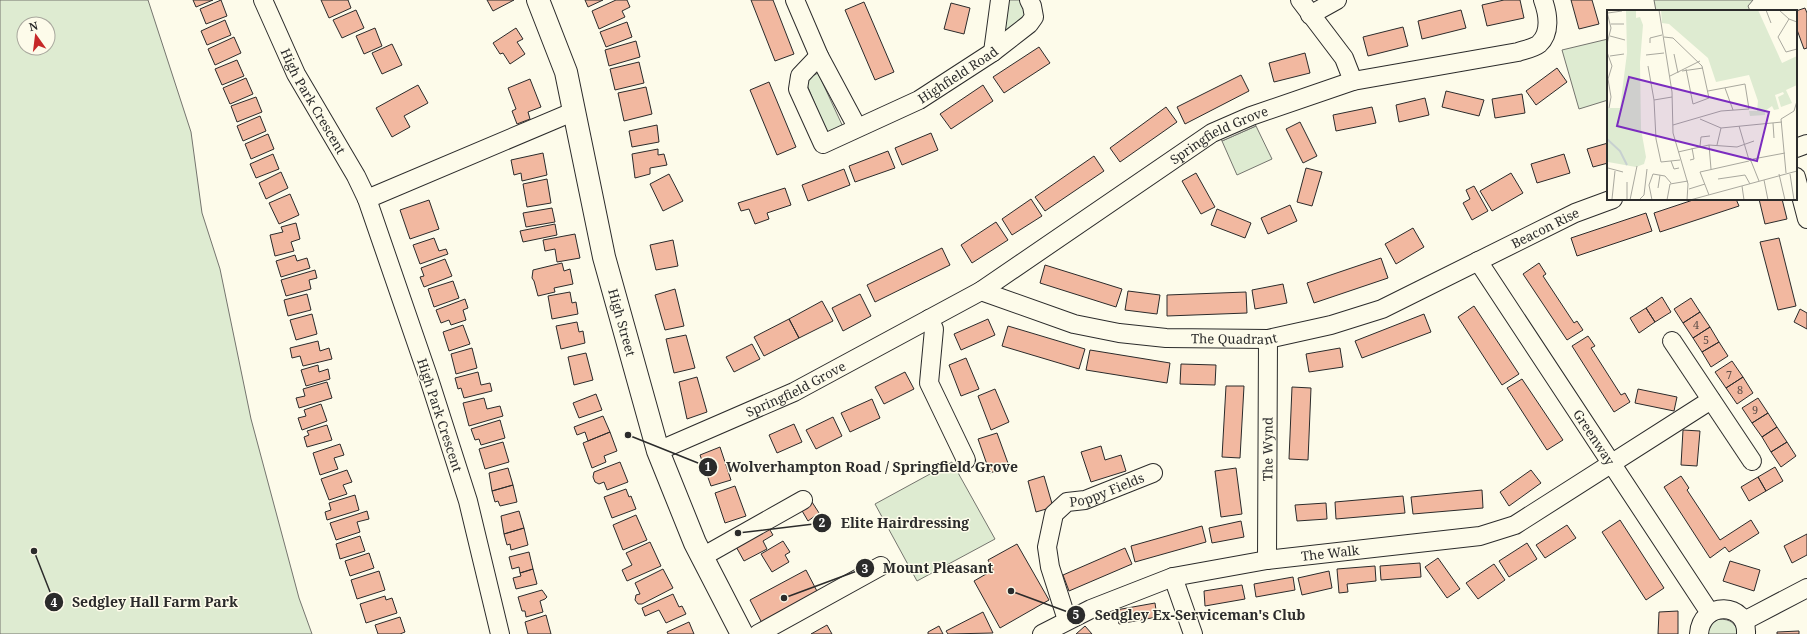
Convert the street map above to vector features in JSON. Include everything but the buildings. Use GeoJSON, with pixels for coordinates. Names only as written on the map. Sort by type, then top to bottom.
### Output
{"type":"FeatureCollection","features":[{"type":"Feature","properties":{"kind":"main road","name":"High Street"},"geometry":{"type":"LineString","coordinates":[[538,0],[566,72],[604,257],[658,451],[702,557],[742,634]]}},
{"type":"Feature","properties":{"kind":"street","name":"High Park Crescent"},"geometry":{"type":"LineString","coordinates":[[263,0],[296,74],[356,176],[367,199],[468,501],[500,634]]}},
{"type":"Feature","properties":{"kind":"street"},"geometry":{"type":"LineString","coordinates":[[795,0],[819,56],[857,127]]}},
{"type":"Feature","properties":{"kind":"street"},"geometry":{"type":"LineString","coordinates":[[993,52],[1000,0]]}},
{"type":"Feature","properties":{"kind":"street","name":"Highfield Road"},"geometry":{"type":"LineString","coordinates":[[819,56],[800,76],[798,90],[823,144],[857,127],[919,100],[993,52],[1029,24],[1034,16],[1029,0]]}},
{"type":"Feature","properties":{"kind":"street"},"geometry":{"type":"LineString","coordinates":[[1300,0],[1344,58],[1353,81]]}},
{"type":"Feature","properties":{"kind":"street"},"geometry":{"type":"LineString","coordinates":[[1310,15],[1337,0]]}},
{"type":"Feature","properties":{"kind":"street","name":"Springfield Grove"},"geometry":{"type":"LineString","coordinates":[[658,451],[794,392],[981,291],[1212,133],[1251,116],[1353,81],[1518,52],[1538,45],[1546,36],[1548,26],[1543,0]]}},
{"type":"Feature","properties":{"kind":"street"},"geometry":{"type":"LineString","coordinates":[[367,199],[575,111]]}},
{"type":"Feature","properties":{"kind":"street"},"geometry":{"type":"LineString","coordinates":[[1797,148],[1807,144]]}},
{"type":"Feature","properties":{"kind":"street"},"geometry":{"type":"LineString","coordinates":[[1797,181],[1807,219]]}},
{"type":"Feature","properties":{"kind":"street","name":"Beacon Rise"},"geometry":{"type":"LineString","coordinates":[[1478,261],[1574,213],[1610,200]]}},
{"type":"Feature","properties":{"kind":"street","name":"The Quadrant"},"geometry":{"type":"LineString","coordinates":[[981,291],[1074,324],[1119,334],[1166,338],[1268,339],[1331,324],[1382,309],[1478,261]]}},
{"type":"Feature","properties":{"kind":"street","name":"Greenway"},"geometry":{"type":"LineString","coordinates":[[1478,261],[1610,464],[1710,613]]}},
{"type":"Feature","properties":{"kind":"street"},"geometry":{"type":"LineString","coordinates":[[929,319],[934,329],[929,383],[966,460]]}},
{"type":"Feature","properties":{"kind":"street","name":"The Wynd"},"geometry":{"type":"LineString","coordinates":[[1267,560],[1268,339]]}},
{"type":"Feature","properties":{"kind":"street"},"geometry":{"type":"LineString","coordinates":[[1672,341],[1752,461]]}},
{"type":"Feature","properties":{"kind":"street","name":"The Walk"},"geometry":{"type":"LineString","coordinates":[[1042,634],[1067,620],[1098,606],[1173,577],[1267,560],[1480,536],[1515,526],[1711,400]]}},
{"type":"Feature","properties":{"kind":"street","name":"Poppy Fields"},"geometry":{"type":"LineString","coordinates":[[1067,620],[1050,567],[1047,548],[1054,514],[1067,502],[1085,500],[1153,473]]}},
{"type":"Feature","properties":{"kind":"street"},"geometry":{"type":"LineString","coordinates":[[702,557],[803,500]]}},
{"type":"Feature","properties":{"kind":"street"},"geometry":{"type":"LineString","coordinates":[[758,634],[881,566]]}},
{"type":"Feature","properties":{"kind":"street"},"geometry":{"type":"LineString","coordinates":[[1173,577],[1193,634]]}},
{"type":"Feature","properties":{"kind":"street"},"geometry":{"type":"LineString","coordinates":[[1699,634],[1703,619],[1710,613],[1719,609],[1728,610],[1737,614],[1745,627],[1807,588]]}},
{"type":"Feature","properties":{"kind":"green space"},"geometry":{"type":"Polygon","coordinates":[[[0,0],[148,0],[191,132],[202,213],[220,269],[251,419],[299,598],[312,634],[0,634],[0,0]]]}},
{"type":"Feature","properties":{"kind":"green space"},"geometry":{"type":"Polygon","coordinates":[[[1007,0],[1023,0],[1029,9],[1025,17],[1000,36],[1007,0]]]}},
{"type":"Feature","properties":{"kind":"green space"},"geometry":{"type":"Polygon","coordinates":[[[1654,0],[1753,0],[1748,6],[1750,10],[1656,10],[1654,0]]]}},
{"type":"Feature","properties":{"kind":"green space"},"geometry":{"type":"Polygon","coordinates":[[[1607,39],[1607,100],[1579,109],[1562,50],[1607,39]]]}},
{"type":"Feature","properties":{"kind":"green space"},"geometry":{"type":"Polygon","coordinates":[[[818,73],[844,129],[828,136],[805,80],[818,73]]]}},
{"type":"Feature","properties":{"kind":"green space"},"geometry":{"type":"Polygon","coordinates":[[[1256,126],[1272,159],[1237,175],[1222,141],[1256,126]]]}},
{"type":"Feature","properties":{"kind":"green space"},"geometry":{"type":"Polygon","coordinates":[[[952,462],[995,539],[917,581],[875,504],[952,462]]]}},
{"type":"Feature","properties":{"kind":"green space"},"geometry":{"type":"Polygon","coordinates":[[[1718,619],[1732,622],[1739,634],[1707,634],[1713,622],[1718,619]]]}},
{"type":"Feature","properties":{"kind":"shaded area"},"geometry":{"type":"Polygon","coordinates":[[[1251,116],[1256,126],[1222,141],[1217,131],[1251,116]]]}},
{"type":"Feature","properties":{"kind":"place","name":"Wolverhampton Road / Springfield Grove"},"geometry":{"type":"Point","coordinates":[628,435]}},
{"type":"Feature","properties":{"kind":"place","name":"Elite Hairdressing"},"geometry":{"type":"Point","coordinates":[738,533]}},
{"type":"Feature","properties":{"kind":"place","name":"Sedgley Hall Farm Park"},"geometry":{"type":"Point","coordinates":[34,551]}},
{"type":"Feature","properties":{"kind":"place","name":"Sedgley Ex-Serviceman's Club"},"geometry":{"type":"Point","coordinates":[1011,591]}},
{"type":"Feature","properties":{"kind":"place","name":"Mount Pleasant"},"geometry":{"type":"Point","coordinates":[784,598]}}]}
